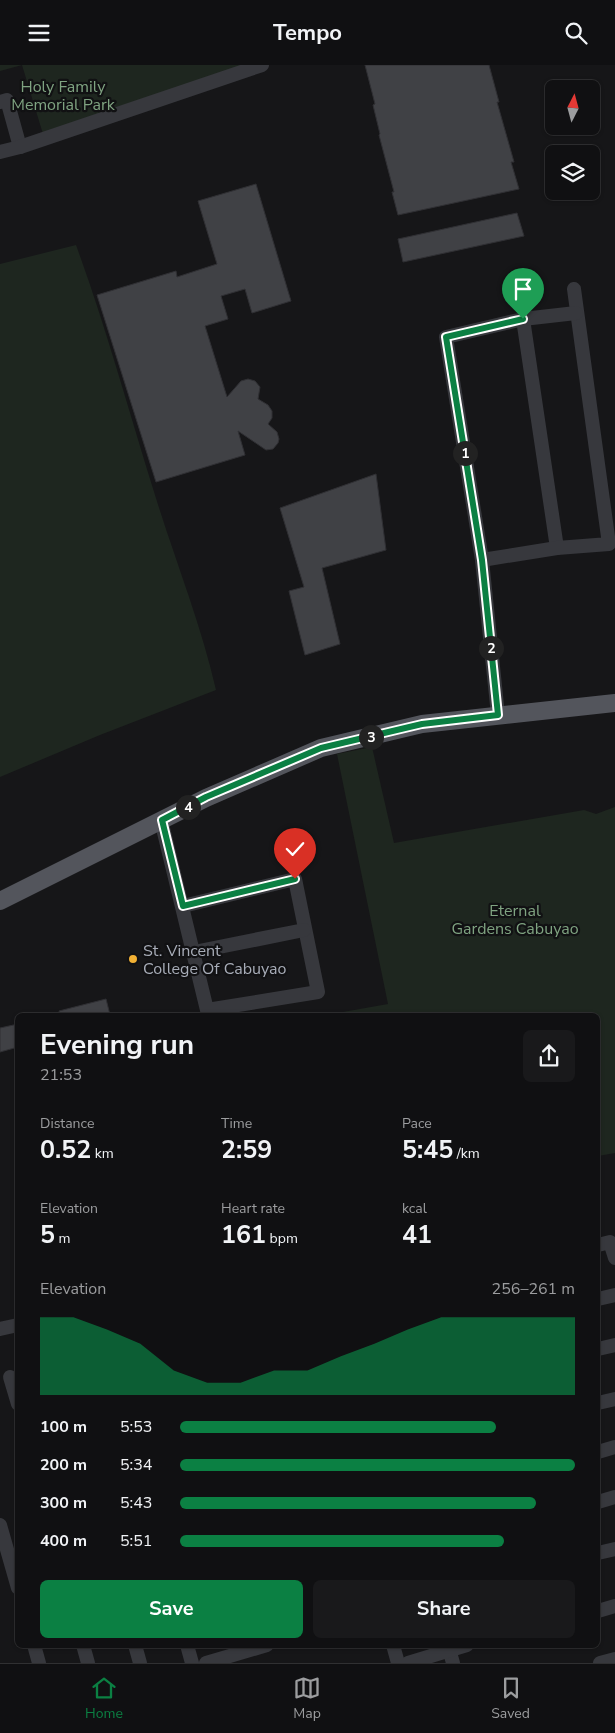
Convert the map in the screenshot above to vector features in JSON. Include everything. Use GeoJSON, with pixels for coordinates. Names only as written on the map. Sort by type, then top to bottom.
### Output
{"type":"FeatureCollection","features":[{"type":"Feature","properties":{"kind":"main road"},"geometry":{"type":"LineString","coordinates":[[0,901],[206,797],[321,748],[422,724],[615,703]]}},
{"type":"Feature","properties":{"kind":"street"},"geometry":{"type":"LineString","coordinates":[[0,152],[20,147],[262,65]]}},
{"type":"Feature","properties":{"kind":"street"},"geometry":{"type":"LineString","coordinates":[[0,102],[7,100],[20,147]]}},
{"type":"Feature","properties":{"kind":"street"},"geometry":{"type":"LineString","coordinates":[[482,560],[557,548],[609,544],[574,289]]}},
{"type":"Feature","properties":{"kind":"street"},"geometry":{"type":"LineString","coordinates":[[498,715],[482,560],[446,337],[523,319],[576,313]]}},
{"type":"Feature","properties":{"kind":"street"},"geometry":{"type":"LineString","coordinates":[[523,319],[557,548]]}},
{"type":"Feature","properties":{"kind":"street"},"geometry":{"type":"LineString","coordinates":[[162,820],[207,1010],[318,992],[295,879],[183,906]]}},
{"type":"Feature","properties":{"kind":"street"},"geometry":{"type":"LineString","coordinates":[[194,953],[304,929]]}},
{"type":"Feature","properties":{"kind":"street"},"geometry":{"type":"LineString","coordinates":[[600,1244],[610,1242],[615,1258]]}},
{"type":"Feature","properties":{"kind":"street"},"geometry":{"type":"LineString","coordinates":[[600,1299],[615,1295]]}},
{"type":"Feature","properties":{"kind":"street"},"geometry":{"type":"LineString","coordinates":[[0,1329],[15,1326]]}},
{"type":"Feature","properties":{"kind":"street"},"geometry":{"type":"LineString","coordinates":[[600,1349],[615,1345]]}},
{"type":"Feature","properties":{"kind":"street"},"geometry":{"type":"LineString","coordinates":[[9,1377],[15,1395]]}},
{"type":"Feature","properties":{"kind":"street"},"geometry":{"type":"LineString","coordinates":[[600,1403],[615,1399]]}},
{"type":"Feature","properties":{"kind":"street"},"geometry":{"type":"LineString","coordinates":[[600,1451],[615,1447]]}},
{"type":"Feature","properties":{"kind":"street"},"geometry":{"type":"LineString","coordinates":[[600,1501],[615,1497]]}},
{"type":"Feature","properties":{"kind":"street"},"geometry":{"type":"LineString","coordinates":[[0,1525],[15,1578]]}},
{"type":"Feature","properties":{"kind":"street"},"geometry":{"type":"LineString","coordinates":[[600,1553],[615,1549]]}},
{"type":"Feature","properties":{"kind":"street"},"geometry":{"type":"LineString","coordinates":[[600,1610],[615,1606]]}},
{"type":"Feature","properties":{"kind":"street"},"geometry":{"type":"LineString","coordinates":[[35,1648],[39,1663]]}},
{"type":"Feature","properties":{"kind":"street"},"geometry":{"type":"LineString","coordinates":[[84,1648],[88,1663]]}},
{"type":"Feature","properties":{"kind":"street"},"geometry":{"type":"LineString","coordinates":[[136,1648],[140,1663]]}},
{"type":"Feature","properties":{"kind":"street"},"geometry":{"type":"LineString","coordinates":[[188,1648],[192,1663]]}},
{"type":"Feature","properties":{"kind":"street"},"geometry":{"type":"LineString","coordinates":[[394,1648],[398,1663]]}},
{"type":"Feature","properties":{"kind":"street"},"geometry":{"type":"LineString","coordinates":[[206,1663],[239,1649]]}},
{"type":"Feature","properties":{"kind":"street"},"geometry":{"type":"LineString","coordinates":[[408,1663],[450,1653]]}},
{"type":"Feature","properties":{"kind":"street"},"geometry":{"type":"LineString","coordinates":[[600,1663],[615,1659]]}},
{"type":"Feature","properties":{"kind":"green space"},"geometry":{"type":"Polygon","coordinates":[[[0,65],[22,65],[0,71],[0,65]]]}},
{"type":"Feature","properties":{"kind":"green space","name":"Holy Family Memorial Park"},"geometry":{"type":"Polygon","coordinates":[[[22,65],[245,65],[43,134],[22,65]]]}},
{"type":"Feature","properties":{"kind":"green space"},"geometry":{"type":"Polygon","coordinates":[[[76,245],[195,616],[216,690],[100,735],[0,777],[0,264],[76,245]]]}},
{"type":"Feature","properties":{"kind":"green space","name":"Eternal Gardens Cabuyao"},"geometry":{"type":"Polygon","coordinates":[[[372,747],[394,843],[584,810],[596,814],[615,807],[615,1153],[600,1156],[600,1013],[337,1013],[388,1004],[337,754],[372,747]]]}},
{"type":"Feature","properties":{"kind":"building"},"geometry":{"type":"Polygon","coordinates":[[[365,65],[489,65],[519,189],[398,215],[365,65]]]}},
{"type":"Feature","properties":{"kind":"building"},"geometry":{"type":"Polygon","coordinates":[[[256,184],[291,301],[252,313],[245,289],[221,296],[228,319],[205,326],[227,397],[241,381],[248,379],[255,381],[260,387],[258,399],[268,405],[272,411],[272,418],[268,424],[277,432],[278,443],[273,449],[266,450],[238,431],[245,455],[156,482],[97,295],[176,271],[177,277],[217,264],[198,201],[256,184]]]}},
{"type":"Feature","properties":{"kind":"building"},"geometry":{"type":"Polygon","coordinates":[[[517,213],[524,236],[403,262],[398,239],[517,213]]]}},
{"type":"Feature","properties":{"kind":"building"},"geometry":{"type":"Polygon","coordinates":[[[376,474],[386,550],[322,568],[340,644],[305,655],[289,591],[304,587],[280,508],[376,474]]]}},
{"type":"Feature","properties":{"kind":"building"},"geometry":{"type":"Polygon","coordinates":[[[106,999],[110,1013],[60,1013],[59,1011],[106,999]]]}},
{"type":"Feature","properties":{"kind":"building"},"geometry":{"type":"Polygon","coordinates":[[[15,1025],[15,1048],[0,1052],[0,1028],[15,1025]]]}},
{"type":"Feature","properties":{"kind":"place","name":"St. Vincent College Of Cabuyao"},"geometry":{"type":"Point","coordinates":[133,959]}},
{"type":"Feature","properties":{"kind":"route"},"geometry":{"type":"LineString","coordinates":[[295,879],[183,906],[162,820],[206,797],[321,748],[422,724],[498,715],[482,560],[446,337],[523,319]]}}]}
